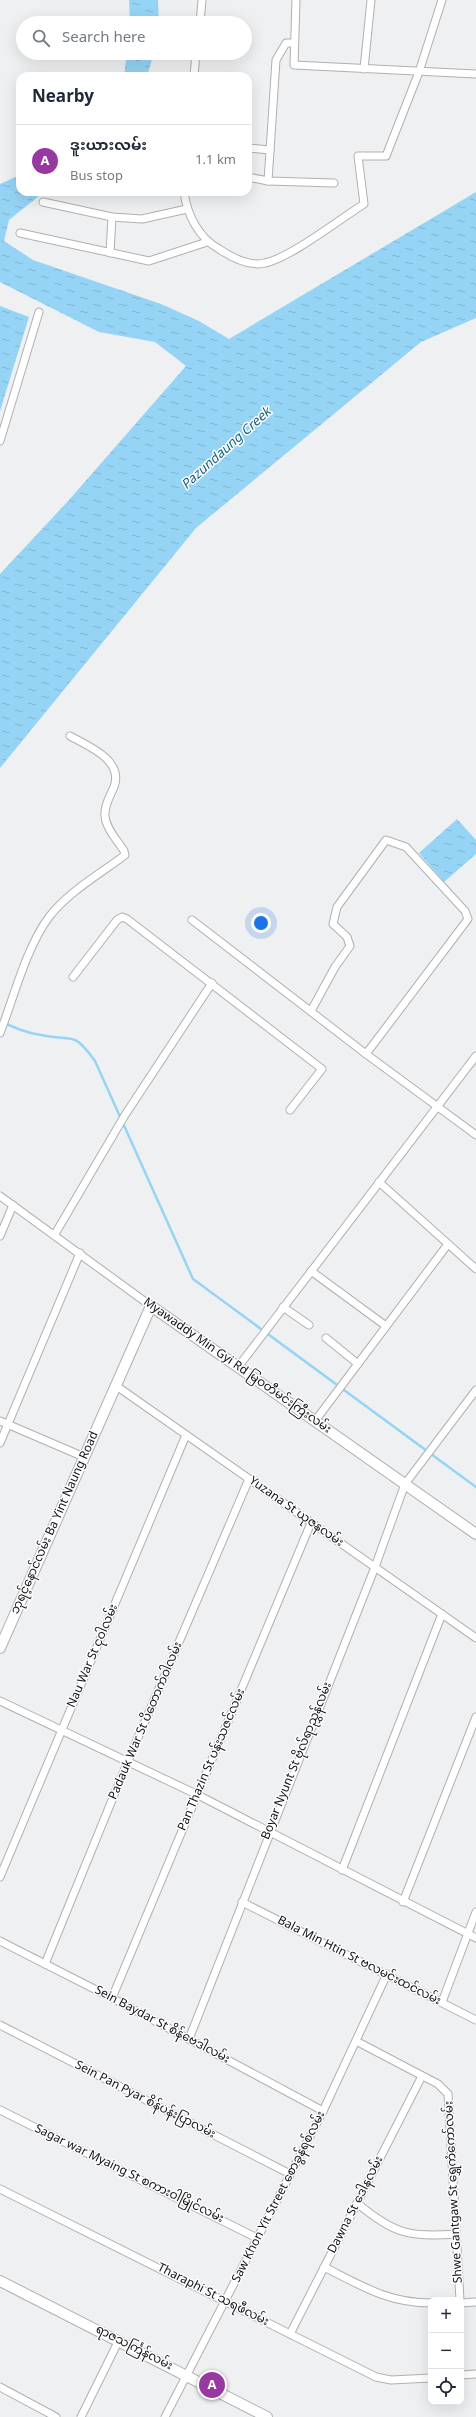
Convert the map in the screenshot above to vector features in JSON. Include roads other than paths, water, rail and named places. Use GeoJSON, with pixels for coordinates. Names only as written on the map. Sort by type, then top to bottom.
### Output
{"type":"FeatureCollection","features":[{"type":"Feature","properties":{"kind":"main road","name":"Myawaddy Min Gyi Rd မြဝတီမင်းကြီးလမ်း"},"geometry":{"type":"LineString","coordinates":[[151,1306],[476,1534]]}},
{"type":"Feature","properties":{"kind":"main road","name":"ဘုရင့်နောင်လမ်း Ba Yint Naung Road"},"geometry":{"type":"LineString","coordinates":[[0,1648],[151,1306]]}},
{"type":"Feature","properties":{"kind":"main road","name":"ရာဇသင်္ကြန်လမ်း"},"geometry":{"type":"LineString","coordinates":[[0,2280],[267,2417]]}},
{"type":"Feature","properties":{"kind":"street"},"geometry":{"type":"LineString","coordinates":[[201,16],[202,0]]}},
{"type":"Feature","properties":{"kind":"street"},"geometry":{"type":"LineString","coordinates":[[296,0],[294,66],[476,74]]}},
{"type":"Feature","properties":{"kind":"street"},"geometry":{"type":"LineString","coordinates":[[364,69],[371,0]]}},
{"type":"Feature","properties":{"kind":"street"},"geometry":{"type":"LineString","coordinates":[[185,196],[187,209],[207,242],[237,260],[264,264],[289,252],[364,204],[358,156],[386,156],[419,72],[442,0]]}},
{"type":"Feature","properties":{"kind":"street"},"geometry":{"type":"LineString","coordinates":[[268,181],[276,60],[286,44],[294,43]]}},
{"type":"Feature","properties":{"kind":"street"},"geometry":{"type":"LineString","coordinates":[[194,72],[195,60]]}},
{"type":"Feature","properties":{"kind":"street"},"geometry":{"type":"LineString","coordinates":[[252,148],[270,150]]}},
{"type":"Feature","properties":{"kind":"street"},"geometry":{"type":"LineString","coordinates":[[252,178],[268,181],[334,183]]}},
{"type":"Feature","properties":{"kind":"street"},"geometry":{"type":"LineString","coordinates":[[43,202],[112,217],[142,219],[187,209]]}},
{"type":"Feature","properties":{"kind":"street"},"geometry":{"type":"LineString","coordinates":[[110,253],[112,217]]}},
{"type":"Feature","properties":{"kind":"street"},"geometry":{"type":"LineString","coordinates":[[20,233],[149,261],[207,242]]}},
{"type":"Feature","properties":{"kind":"street"},"geometry":{"type":"LineString","coordinates":[[0,441],[39,312]]}},
{"type":"Feature","properties":{"kind":"street"},"geometry":{"type":"LineString","coordinates":[[0,1033],[34,945],[49,917],[66,899],[125,855],[104,818],[116,781],[114,766],[93,748],[70,736]]}},
{"type":"Feature","properties":{"kind":"street"},"geometry":{"type":"LineString","coordinates":[[311,1011],[335,967],[350,946],[347,937],[333,924],[337,907],[386,840],[406,847],[465,911],[468,918],[366,1054]]}},
{"type":"Feature","properties":{"kind":"street"},"geometry":{"type":"LineString","coordinates":[[73,978],[117,920],[122,918],[127,919],[322,1069],[290,1110]]}},
{"type":"Feature","properties":{"kind":"street"},"geometry":{"type":"LineString","coordinates":[[192,920],[366,1054],[476,1135]]}},
{"type":"Feature","properties":{"kind":"street"},"geometry":{"type":"LineString","coordinates":[[55,1234],[125,1115],[212,983]]}},
{"type":"Feature","properties":{"kind":"street"},"geometry":{"type":"LineString","coordinates":[[238,1366],[476,1056]]}},
{"type":"Feature","properties":{"kind":"street"},"geometry":{"type":"LineString","coordinates":[[379,1182],[476,1269]]}},
{"type":"Feature","properties":{"kind":"street","name":"Myawaddy Min Gyi Rd မြဝတီမင်းကြီးလမ်း"},"geometry":{"type":"LineString","coordinates":[[0,1196],[55,1234],[151,1306]]}},
{"type":"Feature","properties":{"kind":"street"},"geometry":{"type":"LineString","coordinates":[[0,1236],[13,1204]]}},
{"type":"Feature","properties":{"kind":"street"},"geometry":{"type":"LineString","coordinates":[[316,1421],[333,1395],[448,1244]]}},
{"type":"Feature","properties":{"kind":"street"},"geometry":{"type":"LineString","coordinates":[[0,1443],[80,1253]]}},
{"type":"Feature","properties":{"kind":"street"},"geometry":{"type":"LineString","coordinates":[[311,1271],[386,1326]]}},
{"type":"Feature","properties":{"kind":"street"},"geometry":{"type":"LineString","coordinates":[[283,1307],[309,1325]]}},
{"type":"Feature","properties":{"kind":"street"},"geometry":{"type":"LineString","coordinates":[[326,1338],[358,1364]]}},
{"type":"Feature","properties":{"kind":"street","name":"Yuzana St ယုဇနလမ်း"},"geometry":{"type":"LineString","coordinates":[[116,1385],[476,1638]]}},
{"type":"Feature","properties":{"kind":"street","name":"Boyar Nyunt St ဗိုလ်ရာညွှန်လမ်း"},"geometry":{"type":"LineString","coordinates":[[189,2038],[268,1833],[375,1567],[405,1484],[476,1390]]}},
{"type":"Feature","properties":{"kind":"street"},"geometry":{"type":"LineString","coordinates":[[0,1421],[84,1457]]}},
{"type":"Feature","properties":{"kind":"street","name":"Nau War St ငုဝါလမ်း"},"geometry":{"type":"LineString","coordinates":[[0,1877],[186,1435]]}},
{"type":"Feature","properties":{"kind":"street","name":"Padauk War St ပိတောက်ဝါလမ်း"},"geometry":{"type":"LineString","coordinates":[[45,1964],[128,1761],[249,1479]]}},
{"type":"Feature","properties":{"kind":"street","name":"Pan Thazin St ပန်းသဇင်လမ်း"},"geometry":{"type":"LineString","coordinates":[[112,1998],[311,1523]]}},
{"type":"Feature","properties":{"kind":"street"},"geometry":{"type":"LineString","coordinates":[[342,1870],[442,1614]]}},
{"type":"Feature","properties":{"kind":"street"},"geometry":{"type":"LineString","coordinates":[[0,1701],[198,1795],[268,1833],[476,1938]]}},
{"type":"Feature","properties":{"kind":"street"},"geometry":{"type":"LineString","coordinates":[[403,1902],[476,1717]]}},
{"type":"Feature","properties":{"kind":"street","name":"Bala Min Htin St ဗလမင်းထင်လမ်း"},"geometry":{"type":"LineString","coordinates":[[242,1902],[476,2020]]}},
{"type":"Feature","properties":{"kind":"street"},"geometry":{"type":"LineString","coordinates":[[442,2002],[476,1912]]}},
{"type":"Feature","properties":{"kind":"street","name":"Sein Baydar St စိန်ဗေဒါလမ်း"},"geometry":{"type":"LineString","coordinates":[[0,1941],[189,2038],[323,2111]]}},
{"type":"Feature","properties":{"kind":"street","name":"Saw Khon Yit Street စောခွန်ရစ်လမ်း"},"geometry":{"type":"LineString","coordinates":[[165,2417],[323,2111],[387,1974]]}},
{"type":"Feature","properties":{"kind":"street","name":"Sein Pan Pyar စိန်ပန်းပြာလမ်း"},"geometry":{"type":"LineString","coordinates":[[0,2025],[290,2174]]}},
{"type":"Feature","properties":{"kind":"street","name":"Shwe Gantgaw St ရွှေကံကော်လမ်း"},"geometry":{"type":"LineString","coordinates":[[356,2042],[438,2084],[448,2094],[460,2297]]}},
{"type":"Feature","properties":{"kind":"street","name":"Dawna St ဒေါနလမ်း"},"geometry":{"type":"LineString","coordinates":[[290,2334],[422,2076]]}},
{"type":"Feature","properties":{"kind":"street","name":"Sagar war Myaing St စကားဝါမြိုင်လမ်း"},"geometry":{"type":"LineString","coordinates":[[0,2110],[257,2238]]}},
{"type":"Feature","properties":{"kind":"street","name":"Tharaphi St သရဖီလမ်း"},"geometry":{"type":"LineString","coordinates":[[0,2189],[376,2377],[391,2380],[428,2378]]}},
{"type":"Feature","properties":{"kind":"street"},"geometry":{"type":"LineString","coordinates":[[357,2203],[380,2222],[405,2234],[456,2234]]}},
{"type":"Feature","properties":{"kind":"street"},"geometry":{"type":"LineString","coordinates":[[324,2267],[384,2297],[408,2303],[428,2303]]}},
{"type":"Feature","properties":{"kind":"street"},"geometry":{"type":"LineString","coordinates":[[464,2303],[476,2302]]}},
{"type":"Feature","properties":{"kind":"street"},"geometry":{"type":"LineString","coordinates":[[80,2417],[118,2340]]}},
{"type":"Feature","properties":{"kind":"street"},"geometry":{"type":"LineString","coordinates":[[464,2375],[476,2374]]}},
{"type":"Feature","properties":{"kind":"street"},"geometry":{"type":"LineString","coordinates":[[0,2387],[56,2417]]}},
{"type":"Feature","properties":{"kind":"water"},"geometry":{"type":"Polygon","coordinates":[[[129,0],[158,0],[159,16],[130,16],[129,0]]]}},
{"type":"Feature","properties":{"kind":"water"},"geometry":{"type":"Polygon","coordinates":[[[126,60],[152,60],[148,72],[125,72],[126,60]]]}},
{"type":"Feature","properties":{"kind":"water","name":"Pazundaung Creek"},"geometry":{"type":"Polygon","coordinates":[[[16,177],[16,196],[39,196],[9,220],[4,241],[33,260],[161,304],[199,321],[229,339],[476,192],[476,318],[421,342],[196,528],[0,768],[0,574],[69,500],[186,366],[155,342],[99,332],[0,282],[0,184],[16,177]]]}},
{"type":"Feature","properties":{"kind":"water"},"geometry":{"type":"Polygon","coordinates":[[[0,306],[29,317],[0,411],[0,306]]]}},
{"type":"Feature","properties":{"kind":"water"},"geometry":{"type":"Polygon","coordinates":[[[457,819],[476,840],[476,854],[444,882],[419,853],[457,819]]]}},
{"type":"Feature","properties":{"kind":"waterway"},"geometry":{"type":"LineString","coordinates":[[0,1021],[30,1033],[76,1041],[81,1044],[95,1061],[193,1279],[476,1487]]}},
{"type":"Feature","properties":{"kind":"place","name":"ဒူးယားလမ်း"},"geometry":{"type":"Point","coordinates":[212,2385]}}]}
